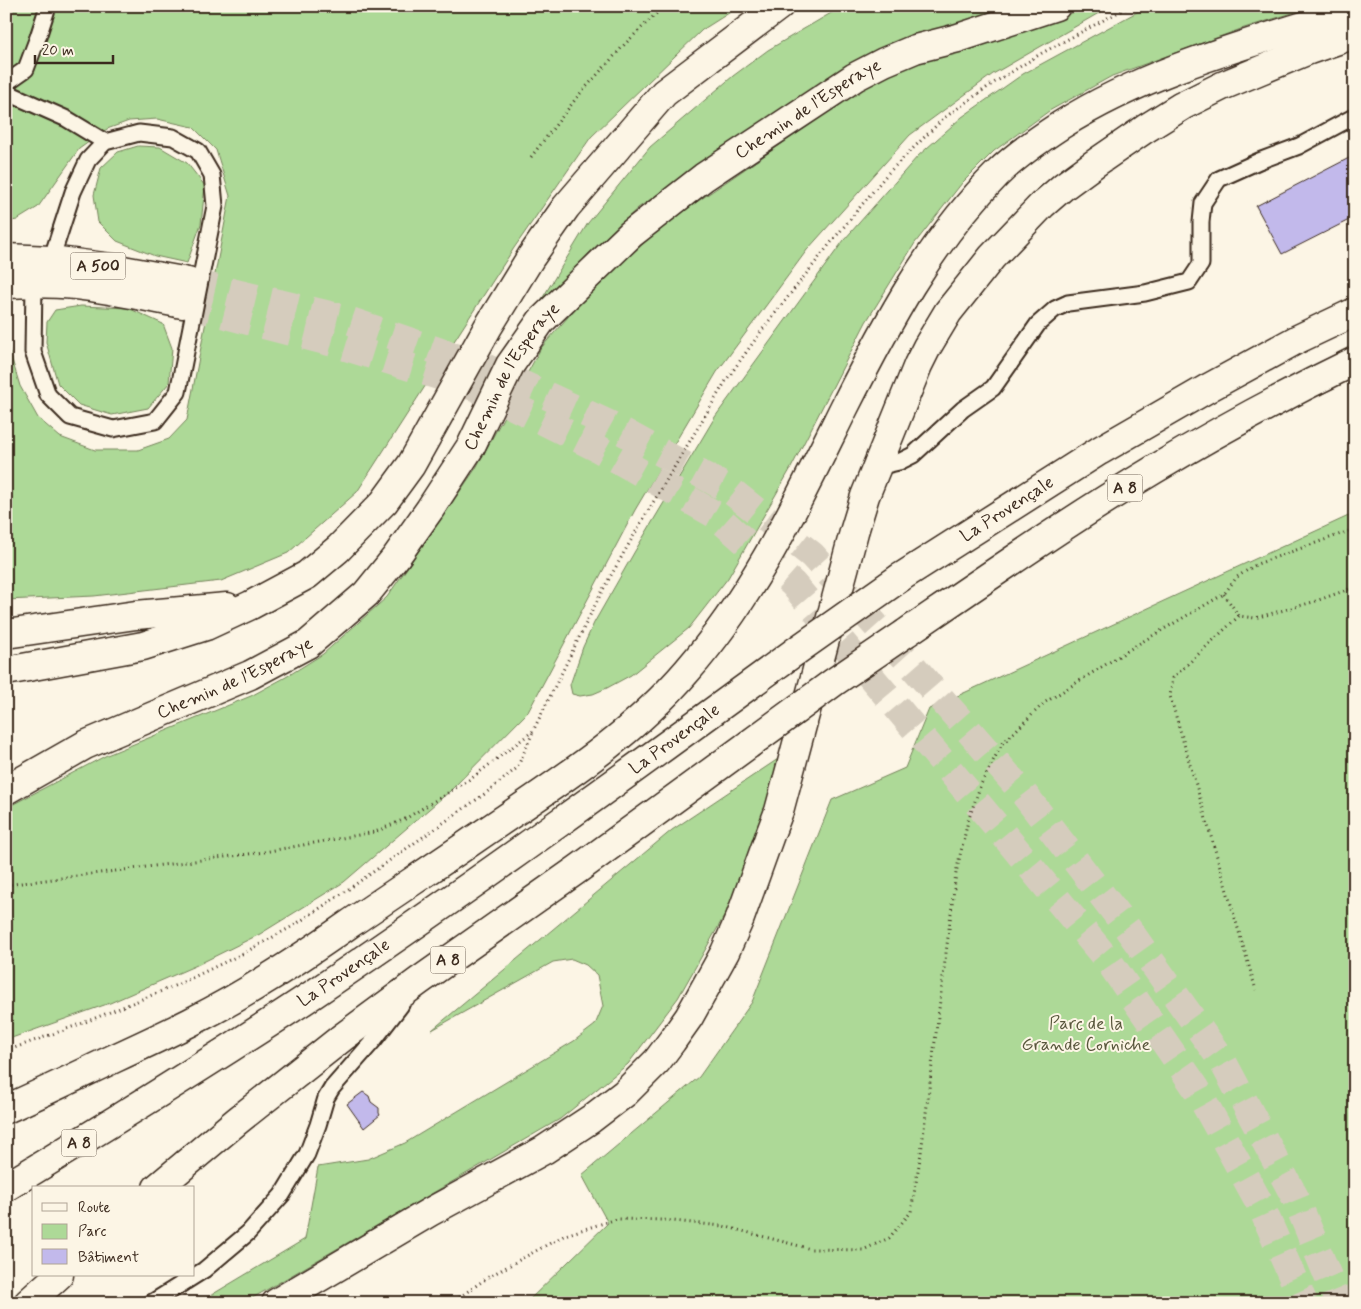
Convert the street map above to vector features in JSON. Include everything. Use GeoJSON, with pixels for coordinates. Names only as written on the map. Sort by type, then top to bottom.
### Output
{"type":"FeatureCollection","features":[{"type":"Feature","properties":{"kind":"main road"},"geometry":{"type":"LineString","coordinates":[[6,671],[143,646],[206,626],[251,605],[307,574],[338,549],[384,502],[411,464],[488,328],[531,257],[566,207],[664,93],[779,6]]}},
{"type":"Feature","properties":{"kind":"main road","name":"Chemin de l'Esperaye"},"geometry":{"type":"LineString","coordinates":[[6,790],[85,745],[250,675],[308,644],[366,594],[396,557],[471,446],[510,365],[541,322],[631,234],[704,177],[855,77],[884,62],[915,49],[958,38],[1056,6]]}},
{"type":"Feature","properties":{"kind":"main road"},"geometry":{"type":"LineString","coordinates":[[6,1109],[205,1015],[264,981],[583,764],[621,736],[664,698],[691,667],[735,610],[764,562],[792,512],[876,346],[927,259],[970,203],[998,173],[1020,154],[1081,112],[1126,89],[1178,67],[1355,10]]}},
{"type":"Feature","properties":{"kind":"main road"},"geometry":{"type":"LineString","coordinates":[[276,1303],[430,1212],[544,1150],[591,1119],[625,1093],[657,1061],[682,1028],[708,984],[740,918],[779,811],[865,496],[918,365],[948,312],[992,257],[1042,205],[1094,164],[1145,129],[1182,106],[1222,86],[1309,50],[1355,34]]}},
{"type":"Feature","properties":{"kind":"main road","name":"A 500"},"geometry":{"type":"LineString","coordinates":[[6,258],[50,260],[112,268],[185,293],[124,292],[75,285],[6,284]]}},
{"type":"Feature","properties":{"kind":"main road","name":"La Provençale"},"geometry":{"type":"LineString","coordinates":[[6,1187],[151,1099],[315,992],[534,841],[901,577],[1108,446],[1298,339],[1355,312]]}},
{"type":"Feature","properties":{"kind":"main road","name":"A 8"},"geometry":{"type":"LineString","coordinates":[[159,1186],[237,1121],[419,981],[578,869],[834,682],[1029,550],[1155,469],[1293,392],[1355,361]]}},
{"type":"Feature","properties":{"kind":"main road"},"geometry":{"type":"LineString","coordinates":[[6,634],[136,615],[251,605]]}},
{"type":"Feature","properties":{"kind":"main road"},"geometry":{"type":"LineString","coordinates":[[28,1303],[58,1276]]}},
{"type":"Feature","properties":{"kind":"lane"},"geometry":{"type":"LineString","coordinates":[[6,83],[26,69],[48,6]]}},
{"type":"Feature","properties":{"kind":"lane"},"geometry":{"type":"LineString","coordinates":[[6,92],[67,119],[105,142]]}},
{"type":"Feature","properties":{"kind":"lane"},"geometry":{"type":"LineString","coordinates":[[877,467],[899,462],[913,455],[963,409],[993,388],[1038,324],[1055,309],[1068,303],[1145,293],[1189,282],[1200,264],[1200,222],[1203,203],[1219,179],[1258,161],[1299,146],[1355,116]]}},
{"type":"Feature","properties":{"kind":"lane"},"geometry":{"type":"LineString","coordinates":[[34,283],[33,352],[48,395],[70,417],[113,429],[155,421],[178,392],[215,206],[212,175],[198,151],[173,137],[139,133],[105,142],[88,160],[73,192],[50,260]]}},
{"type":"Feature","properties":{"kind":"lane"},"geometry":{"type":"LineString","coordinates":[[195,1276],[248,1233],[282,1195],[307,1154],[326,1098],[332,1088],[374,1040],[419,981]]}},
{"type":"Feature","properties":{"kind":"lane"},"geometry":{"type":"LineString","coordinates":[[151,1303],[194,1276]]}},
{"type":"Feature","properties":{"kind":"path"},"geometry":{"type":"LineString","coordinates":[[530,158],[578,96],[626,43],[664,6]]}},
{"type":"Feature","properties":{"kind":"path"},"geometry":{"type":"LineString","coordinates":[[6,1051],[179,984],[244,953],[293,926],[478,798],[516,768],[601,593],[727,379],[792,290],[888,173],[944,118],[992,84],[1042,53],[1130,6]]}},
{"type":"Feature","properties":{"kind":"path"},"geometry":{"type":"LineString","coordinates":[[451,1303],[490,1276],[565,1235],[618,1220],[663,1220],[723,1226],[812,1249],[863,1250],[889,1238],[912,1212],[956,873],[968,821],[981,784],[1002,744],[1044,704],[1140,643],[1224,594],[1236,577],[1257,564],[1355,529]]}},
{"type":"Feature","properties":{"kind":"path"},"geometry":{"type":"LineString","coordinates":[[1224,594],[1239,616],[1256,618],[1313,602],[1355,587]]}},
{"type":"Feature","properties":{"kind":"path"},"geometry":{"type":"LineString","coordinates":[[1239,616],[1173,678],[1170,696],[1256,990]]}},
{"type":"Feature","properties":{"kind":"path"},"geometry":{"type":"LineString","coordinates":[[6,885],[264,852],[375,832],[405,819],[472,778],[533,731]]}},
{"type":"Feature","properties":{"kind":"green space"},"geometry":{"type":"Polygon","coordinates":[[[6,6],[740,6],[702,30],[591,137],[514,248],[357,492],[288,553],[221,581],[94,596],[6,600],[6,340],[20,386],[38,418],[60,437],[95,450],[138,450],[169,439],[187,420],[230,196],[216,150],[193,127],[157,119],[129,121],[107,129],[79,149],[38,207],[17,220],[6,222],[6,6]]]}},
{"type":"Feature","properties":{"kind":"green space"},"geometry":{"type":"Polygon","coordinates":[[[843,6],[1020,6],[751,131],[638,208],[589,253],[525,327],[588,223],[650,147],[733,76],[768,50],[843,6]]]}},
{"type":"Feature","properties":{"kind":"green space"},"geometry":{"type":"Polygon","coordinates":[[[1095,6],[1111,6],[993,74],[910,135],[807,250],[717,372],[635,510],[528,712],[450,791],[344,882],[260,934],[197,965],[110,1003],[6,1040],[6,808],[107,755],[251,696],[323,654],[387,597],[476,468],[541,348],[594,287],[669,221],[863,88],[915,60],[1095,6]]]}},
{"type":"Feature","properties":{"kind":"green space"},"geometry":{"type":"Polygon","coordinates":[[[1148,6],[1315,6],[1241,29],[1112,76],[1049,111],[994,151],[962,183],[915,243],[866,322],[791,468],[728,578],[689,628],[631,675],[593,694],[580,696],[572,694],[570,685],[583,647],[594,623],[715,417],[844,240],[918,156],[962,117],[1023,74],[1148,6]]]}},
{"type":"Feature","properties":{"kind":"green space"},"geometry":{"type":"Polygon","coordinates":[[[138,146],[160,147],[187,163],[205,186],[201,224],[187,263],[155,256],[117,241],[98,222],[94,195],[101,168],[118,152],[138,146]]]}},
{"type":"Feature","properties":{"kind":"green space"},"geometry":{"type":"Polygon","coordinates":[[[81,306],[128,308],[163,324],[172,348],[169,383],[148,408],[112,415],[79,405],[58,384],[46,342],[47,322],[55,310],[81,306]]]}},
{"type":"Feature","properties":{"kind":"green space","name":"Parc de la Grande Corniche"},"geometry":{"type":"Polygon","coordinates":[[[1355,513],[1355,1303],[526,1303],[608,1223],[582,1175],[699,1077],[752,1002],[832,800],[905,768],[929,709],[1355,513]]]}},
{"type":"Feature","properties":{"kind":"green space"},"geometry":{"type":"Polygon","coordinates":[[[781,757],[744,881],[678,998],[628,1064],[560,1119],[244,1303],[198,1303],[305,1239],[318,1167],[368,1159],[405,1143],[574,1041],[595,1025],[603,1006],[597,975],[586,965],[572,959],[553,962],[432,1030],[672,830],[781,757]]]}},
{"type":"Feature","properties":{"kind":"building"},"geometry":{"type":"Polygon","coordinates":[[[1351,157],[1355,165],[1355,217],[1282,254],[1256,206],[1351,157]]]}},
{"type":"Feature","properties":{"kind":"building"},"geometry":{"type":"Polygon","coordinates":[[[363,1092],[379,1108],[380,1115],[364,1128],[347,1104],[363,1092]]]}},
{"type":"Feature","properties":{"kind":"tunnel"},"geometry":{"type":"LineString","coordinates":[[188,282],[339,317],[487,368],[609,424],[730,490],[812,555],[909,662],[1024,794],[1128,929],[1223,1062],[1296,1199],[1339,1303]]}},
{"type":"Feature","properties":{"kind":"tunnel"},"geometry":{"type":"LineString","coordinates":[[183,304],[333,343],[477,388],[599,449],[714,514],[793,584],[1110,963],[1196,1088],[1260,1204],[1304,1303]]}}]}
